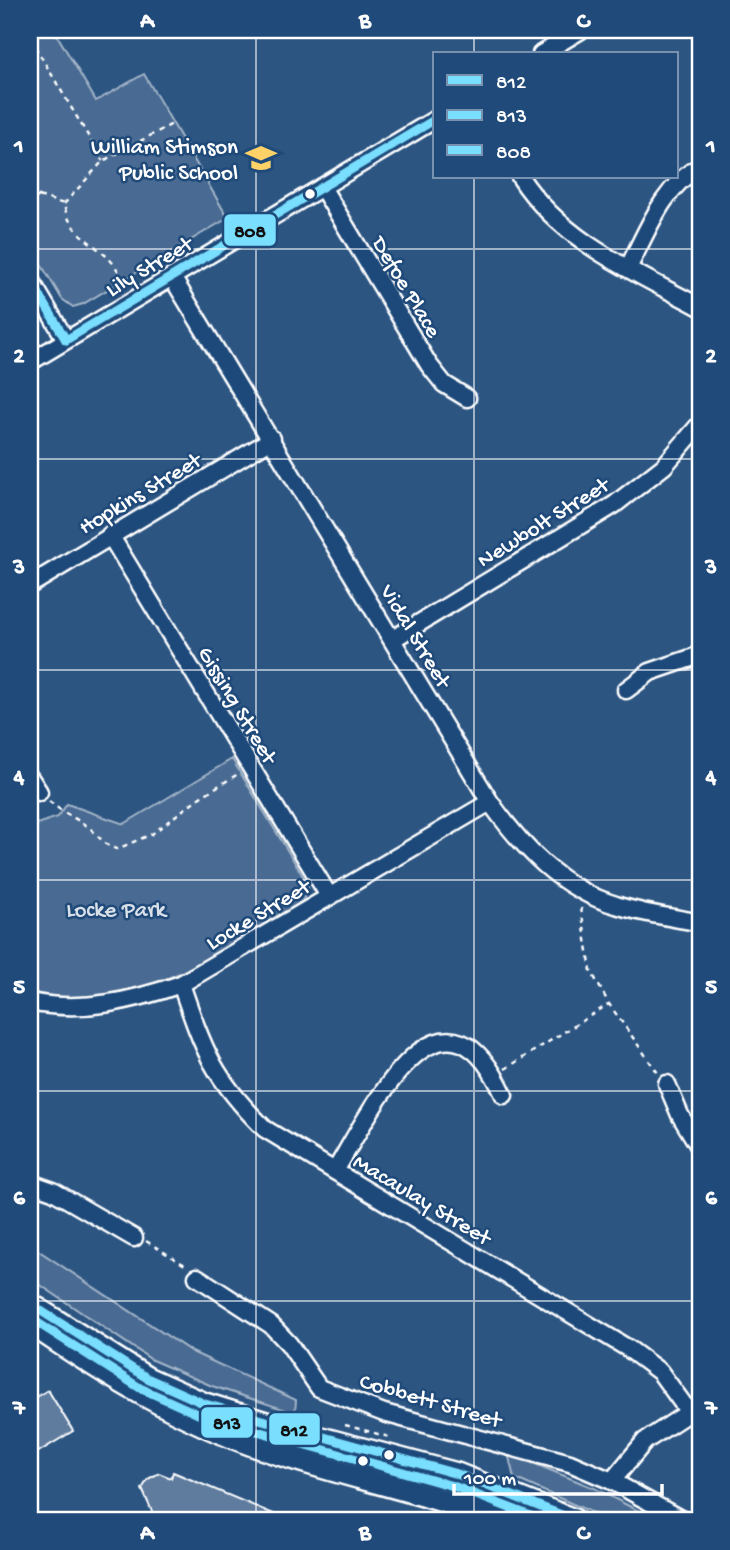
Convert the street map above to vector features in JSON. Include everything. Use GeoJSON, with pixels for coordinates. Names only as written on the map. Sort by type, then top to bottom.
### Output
{"type":"FeatureCollection","features":[{"type":"Feature","properties":{"kind":"main road"},"geometry":{"type":"LineString","coordinates":[[30,1304],[147,1378],[205,1404],[258,1421],[457,1474],[574,1520]]}},
{"type":"Feature","properties":{"kind":"main road"},"geometry":{"type":"LineString","coordinates":[[30,1323],[112,1378],[196,1422],[325,1469],[493,1519],[503,1491]]}},
{"type":"Feature","properties":{"kind":"street"},"geometry":{"type":"LineString","coordinates":[[544,52],[581,30]]}},
{"type":"Feature","properties":{"kind":"street","name":"Lily Street"},"geometry":{"type":"LineString","coordinates":[[30,362],[433,121]]}},
{"type":"Feature","properties":{"kind":"street"},"geometry":{"type":"LineString","coordinates":[[628,268],[673,186],[700,166]]}},
{"type":"Feature","properties":{"kind":"street"},"geometry":{"type":"LineString","coordinates":[[521,178],[549,214],[577,239],[700,307]]}},
{"type":"Feature","properties":{"kind":"street","name":"Defoe Place"},"geometry":{"type":"LineString","coordinates":[[322,187],[429,365],[444,384],[467,398]]}},
{"type":"Feature","properties":{"kind":"street","name":"Vidal Street"},"geometry":{"type":"LineString","coordinates":[[172,277],[490,802],[518,841],[553,872],[615,905],[700,923]]}},
{"type":"Feature","properties":{"kind":"street"},"geometry":{"type":"LineString","coordinates":[[30,279],[66,340]]}},
{"type":"Feature","properties":{"kind":"street","name":"Newbolt Street"},"geometry":{"type":"LineString","coordinates":[[393,639],[614,505],[664,466],[700,424]]}},
{"type":"Feature","properties":{"kind":"street","name":"Hopkins Street"},"geometry":{"type":"LineString","coordinates":[[30,585],[272,439]]}},
{"type":"Feature","properties":{"kind":"street","name":"Gissing Street"},"geometry":{"type":"LineString","coordinates":[[110,535],[329,896]]}},
{"type":"Feature","properties":{"kind":"street"},"geometry":{"type":"LineString","coordinates":[[626,690],[650,672],[700,655]]}},
{"type":"Feature","properties":{"kind":"street"},"geometry":{"type":"LineString","coordinates":[[30,778],[38,792]]}},
{"type":"Feature","properties":{"kind":"street","name":"Locke Street"},"geometry":{"type":"LineString","coordinates":[[30,1002],[88,1007],[139,998],[181,985],[490,802]]}},
{"type":"Feature","properties":{"kind":"street","name":"Macaulay Street"},"geometry":{"type":"LineString","coordinates":[[181,985],[208,1059],[234,1099],[265,1129],[629,1349],[660,1372],[694,1408]]}},
{"type":"Feature","properties":{"kind":"street"},"geometry":{"type":"LineString","coordinates":[[335,1171],[396,1070],[415,1054],[435,1043],[455,1041],[474,1049],[495,1075],[505,1095]]}},
{"type":"Feature","properties":{"kind":"street"},"geometry":{"type":"LineString","coordinates":[[667,1084],[680,1115],[700,1148]]}},
{"type":"Feature","properties":{"kind":"street"},"geometry":{"type":"LineString","coordinates":[[30,1183],[53,1191],[134,1238]]}},
{"type":"Feature","properties":{"kind":"street","name":"Cobbett Street"},"geometry":{"type":"LineString","coordinates":[[197,1277],[271,1325],[289,1344],[319,1388],[384,1413],[570,1463],[612,1481],[682,1520]]}},
{"type":"Feature","properties":{"kind":"street"},"geometry":{"type":"LineString","coordinates":[[612,1481],[645,1441],[694,1408]]}},
{"type":"Feature","properties":{"kind":"path"},"geometry":{"type":"LineString","coordinates":[[30,38],[103,161]]}},
{"type":"Feature","properties":{"kind":"path"},"geometry":{"type":"LineString","coordinates":[[64,204],[103,161],[174,123]]}},
{"type":"Feature","properties":{"kind":"path"},"geometry":{"type":"LineString","coordinates":[[30,189],[39,196],[64,204]]}},
{"type":"Feature","properties":{"kind":"path"},"geometry":{"type":"LineString","coordinates":[[30,202],[39,196]]}},
{"type":"Feature","properties":{"kind":"path"},"geometry":{"type":"LineString","coordinates":[[64,204],[72,229],[118,269],[134,300]]}},
{"type":"Feature","properties":{"kind":"path"},"geometry":{"type":"LineString","coordinates":[[38,792],[62,813],[89,827],[105,845],[117,849],[152,834],[197,799],[250,766]]}},
{"type":"Feature","properties":{"kind":"path"},"geometry":{"type":"LineString","coordinates":[[579,888],[591,971],[609,1004],[667,1084]]}},
{"type":"Feature","properties":{"kind":"path"},"geometry":{"type":"LineString","coordinates":[[495,1075],[609,1004]]}},
{"type":"Feature","properties":{"kind":"path"},"geometry":{"type":"LineString","coordinates":[[134,1238],[152,1243],[186,1264],[197,1277]]}},
{"type":"Feature","properties":{"kind":"path"},"geometry":{"type":"LineString","coordinates":[[339,1425],[352,1425],[392,1437]]}},
{"type":"Feature","properties":{"kind":"green space"},"geometry":{"type":"Polygon","coordinates":[[[30,30],[54,30],[96,101],[144,74],[228,218],[83,304],[73,307],[62,299],[30,246],[30,30]]]}},
{"type":"Feature","properties":{"kind":"green space","name":"Locke Park"},"geometry":{"type":"Polygon","coordinates":[[[232,759],[306,881],[308,888],[303,900],[192,967],[142,988],[89,997],[60,997],[30,992],[30,867],[37,824],[58,817],[67,804],[124,824],[232,759]]]}},
{"type":"Feature","properties":{"kind":"green space"},"geometry":{"type":"Polygon","coordinates":[[[30,1245],[192,1352],[296,1400],[295,1413],[212,1386],[152,1360],[30,1278],[30,1245]]]}},
{"type":"Feature","properties":{"kind":"green space"},"geometry":{"type":"Polygon","coordinates":[[[508,1453],[594,1488],[656,1520],[609,1520],[514,1478],[508,1453]]]}},
{"type":"Feature","properties":{"kind":"building"},"geometry":{"type":"Polygon","coordinates":[[[48,1390],[73,1431],[30,1457],[30,1401],[48,1390]]]}},
{"type":"Feature","properties":{"kind":"building"},"geometry":{"type":"Polygon","coordinates":[[[173,1472],[288,1520],[155,1518],[142,1489],[148,1479],[159,1473],[171,1478],[173,1472]]]}},
{"type":"Feature","properties":{"kind":"transit line","name":"808"},"geometry":{"type":"LineString","coordinates":[[66,340],[433,121]]}},
{"type":"Feature","properties":{"kind":"transit line","name":"808"},"geometry":{"type":"LineString","coordinates":[[30,279],[66,340]]}},
{"type":"Feature","properties":{"kind":"transit line","name":"812"},"geometry":{"type":"LineString","coordinates":[[30,1304],[147,1378],[205,1404],[457,1474],[574,1520]]}},
{"type":"Feature","properties":{"kind":"transit line","name":"813"},"geometry":{"type":"LineString","coordinates":[[30,1318],[140,1388],[200,1415],[453,1486],[541,1520]]}},
{"type":"Feature","properties":{"kind":"place","name":"William Stimson Public School"},"geometry":{"type":"Point","coordinates":[261,158]}}]}
